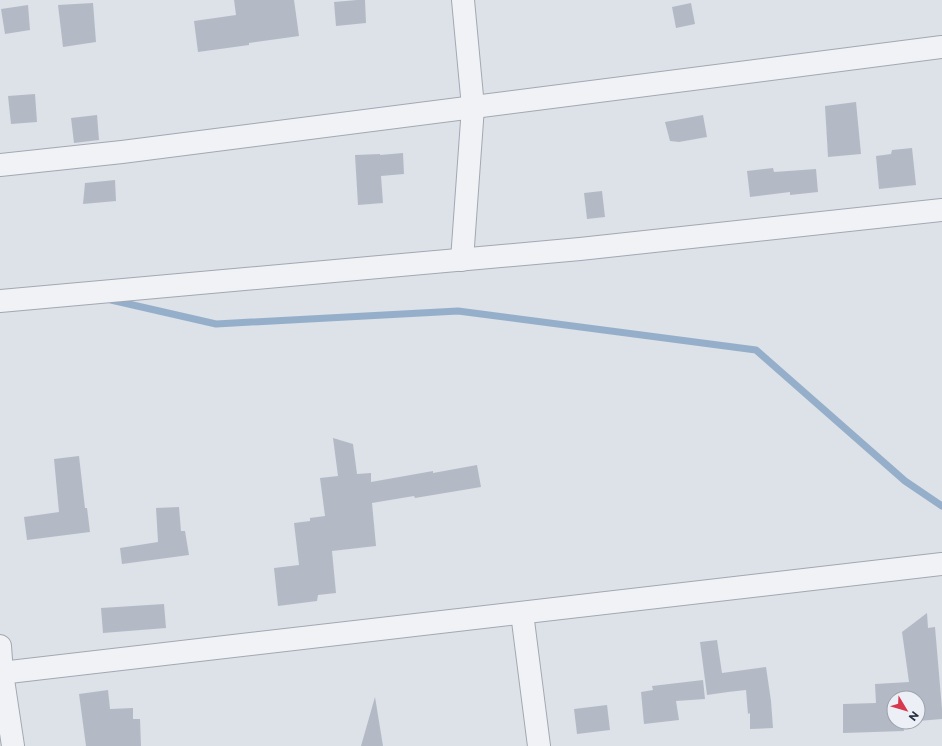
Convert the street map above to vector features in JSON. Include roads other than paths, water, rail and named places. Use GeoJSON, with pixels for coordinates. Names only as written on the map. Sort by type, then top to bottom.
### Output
{"type":"FeatureCollection","features":[{"type":"Feature","properties":{"kind":"street"},"geometry":{"type":"LineString","coordinates":[[462,260],[473,107],[463,0]]}},
{"type":"Feature","properties":{"kind":"street"},"geometry":{"type":"LineString","coordinates":[[0,165],[122,152],[942,47]]}},
{"type":"Feature","properties":{"kind":"street"},"geometry":{"type":"LineString","coordinates":[[0,301],[580,249],[942,210]]}},
{"type":"Feature","properties":{"kind":"street"},"geometry":{"type":"LineString","coordinates":[[1,673],[942,564]]}},
{"type":"Feature","properties":{"kind":"street"},"geometry":{"type":"LineString","coordinates":[[522,612],[539,746]]}},
{"type":"Feature","properties":{"kind":"street"},"geometry":{"type":"LineString","coordinates":[[0,646],[1,673],[13,746]]}},
{"type":"Feature","properties":{"kind":"waterway"},"geometry":{"type":"LineString","coordinates":[[111,300],[216,324],[458,311],[756,350],[905,481],[942,506]]}}]}
